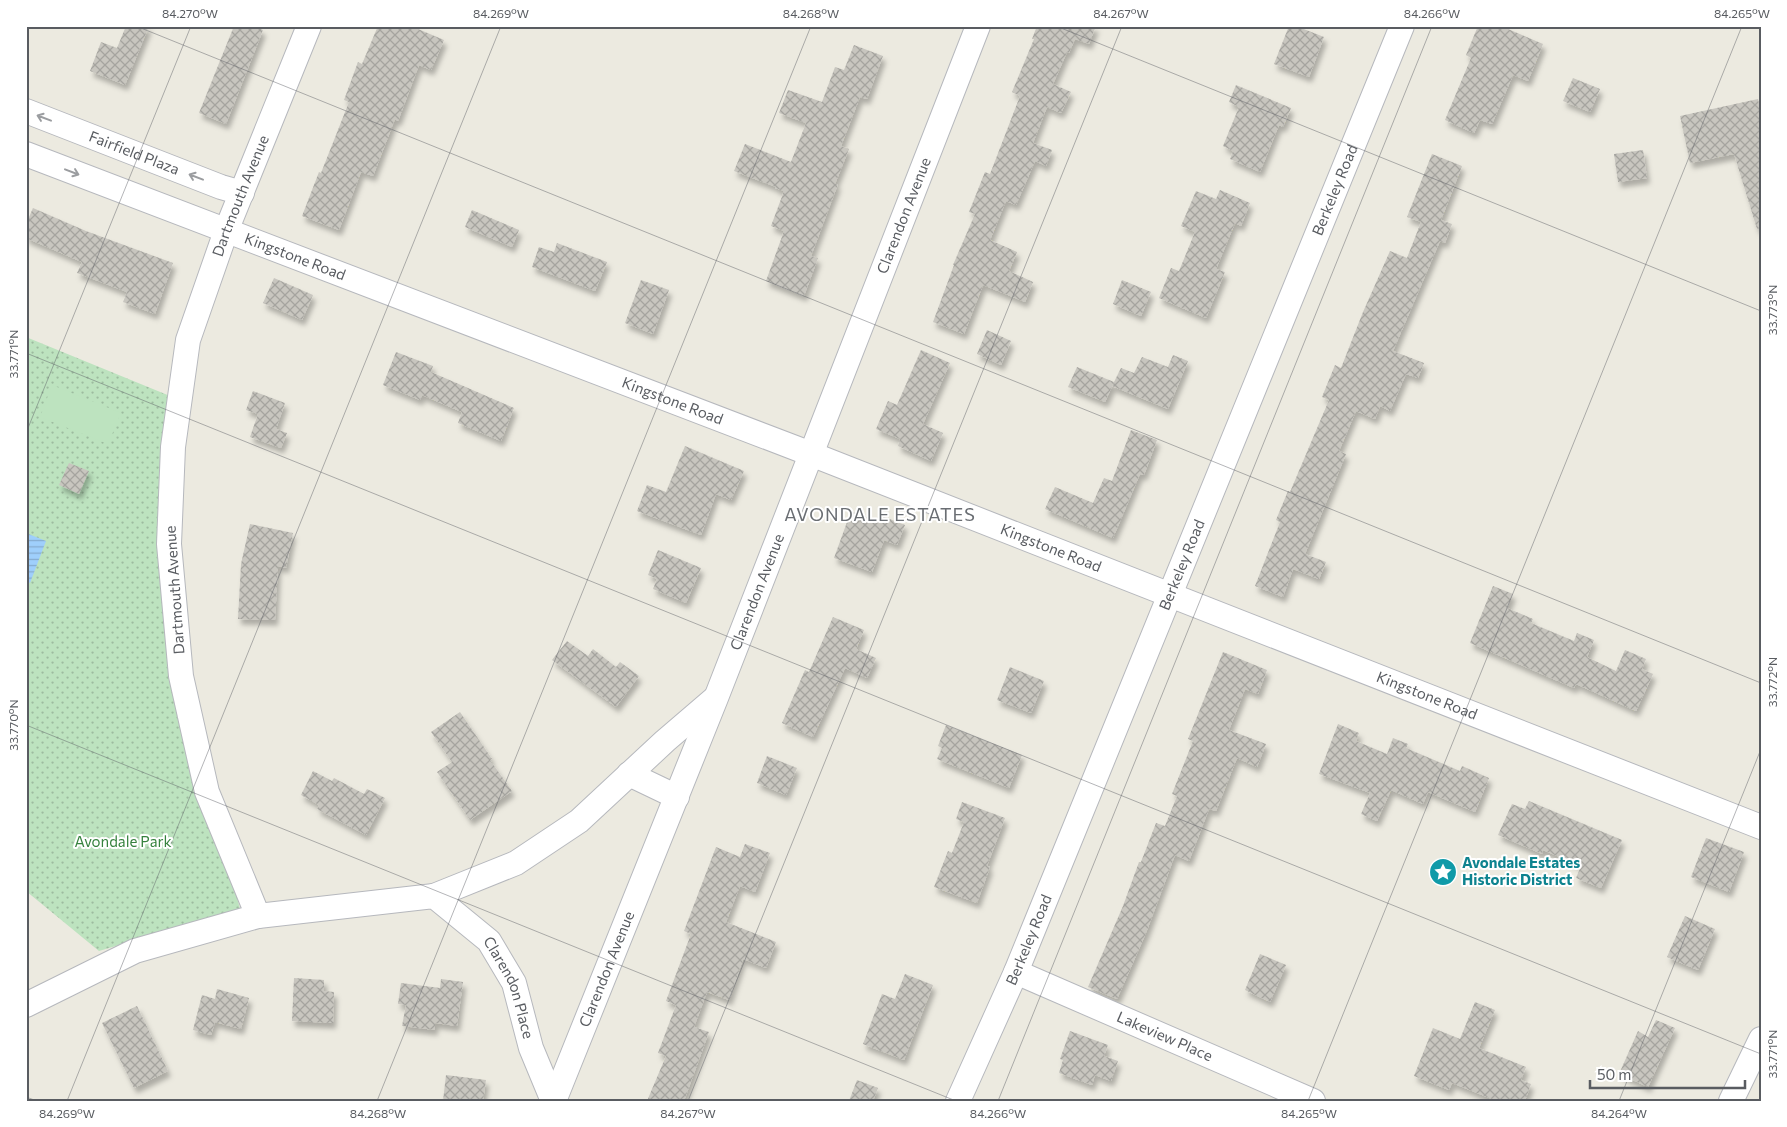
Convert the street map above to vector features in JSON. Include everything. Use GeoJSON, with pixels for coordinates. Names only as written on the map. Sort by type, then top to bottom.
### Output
{"type":"FeatureCollection","features":[{"type":"Feature","properties":{"kind":"street","name":"Dartmouth Avenue"},"geometry":{"type":"LineString","coordinates":[[258,916],[207,792],[181,676],[169,544],[173,447],[188,340],[226,231],[309,26]]}},
{"type":"Feature","properties":{"kind":"street","name":"Clarendon Avenue"},"geometry":{"type":"LineString","coordinates":[[554,1101],[677,797],[978,26]]}},
{"type":"Feature","properties":{"kind":"street","name":"Berkeley Road"},"geometry":{"type":"LineString","coordinates":[[958,1101],[1016,972],[1402,26]]}},
{"type":"Feature","properties":{"kind":"street","name":"Fairfield Plaza"},"geometry":{"type":"LineString","coordinates":[[26,111],[221,187],[242,193]]}},
{"type":"Feature","properties":{"kind":"street"},"geometry":{"type":"LineString","coordinates":[[26,154],[226,231]]}},
{"type":"Feature","properties":{"kind":"street","name":"Kingstone Road"},"geometry":{"type":"LineString","coordinates":[[226,231],[811,454],[1761,827]]}},
{"type":"Feature","properties":{"kind":"street"},"geometry":{"type":"LineString","coordinates":[[26,1005],[135,951],[258,916],[434,896],[516,863],[579,821],[665,741],[716,698]]}},
{"type":"Feature","properties":{"kind":"street"},"geometry":{"type":"LineString","coordinates":[[629,774],[677,797]]}},
{"type":"Feature","properties":{"kind":"street","name":"Clarendon Place"},"geometry":{"type":"LineString","coordinates":[[434,896],[489,941],[514,983],[531,1048],[554,1101]]}},
{"type":"Feature","properties":{"kind":"street","name":"Lakeview Place"},"geometry":{"type":"LineString","coordinates":[[1016,972],[1313,1101]]}},
{"type":"Feature","properties":{"kind":"street"},"geometry":{"type":"LineString","coordinates":[[1731,1101],[1761,1040]]}},
{"type":"Feature","properties":{"kind":"green space","name":"Avondale Park"},"geometry":{"type":"Polygon","coordinates":[[[26,337],[170,396],[176,658],[240,909],[99,951],[26,891],[26,337]]]}},
{"type":"Feature","properties":{"kind":"green space"},"geometry":{"type":"Polygon","coordinates":[[[52,385],[121,413],[108,444],[40,417],[52,385]]]}},
{"type":"Feature","properties":{"kind":"water"},"geometry":{"type":"Polygon","coordinates":[[[26,533],[46,541],[30,583],[26,581],[26,533]]]}},
{"type":"Feature","properties":{"kind":"building"},"geometry":{"type":"Polygon","coordinates":[[[126,26],[149,26],[125,85],[90,71],[101,42],[117,48],[126,26]]]}},
{"type":"Feature","properties":{"kind":"building"},"geometry":{"type":"Polygon","coordinates":[[[234,26],[253,26],[263,30],[226,124],[199,113],[234,26]]]}},
{"type":"Feature","properties":{"kind":"building"},"geometry":{"type":"Polygon","coordinates":[[[378,26],[411,26],[444,40],[431,70],[419,65],[398,121],[395,119],[373,176],[361,172],[339,230],[302,216],[349,102],[344,100],[358,62],[362,64],[378,26]]]}},
{"type":"Feature","properties":{"kind":"building"},"geometry":{"type":"Polygon","coordinates":[[[1037,26],[1096,26],[1089,44],[1075,39],[1053,84],[1071,92],[1061,113],[1047,107],[1033,143],[1052,150],[1046,166],[1035,161],[1016,205],[1006,201],[990,240],[1017,252],[1009,271],[1033,282],[1025,302],[983,285],[964,334],[933,322],[953,265],[975,214],[969,212],[985,172],[990,174],[1020,96],[1012,92],[1034,39],[1032,39],[1037,26]]]}},
{"type":"Feature","properties":{"kind":"building"},"geometry":{"type":"Polygon","coordinates":[[[1289,26],[1296,26],[1324,37],[1309,77],[1274,64],[1289,26]]]}},
{"type":"Feature","properties":{"kind":"building"},"geometry":{"type":"Polygon","coordinates":[[[1478,26],[1501,26],[1543,44],[1528,81],[1513,75],[1492,124],[1480,120],[1474,133],[1445,120],[1471,58],[1466,55],[1478,26]]]}},
{"type":"Feature","properties":{"kind":"building"},"geometry":{"type":"Polygon","coordinates":[[[854,45],[883,56],[867,99],[860,97],[841,146],[849,149],[811,256],[818,258],[804,296],[766,281],[784,231],[771,226],[784,191],[734,171],[745,144],[791,162],[806,123],[779,113],[788,90],[822,102],[835,67],[844,70],[854,45]]]}},
{"type":"Feature","properties":{"kind":"building"},"geometry":{"type":"Polygon","coordinates":[[[1573,78],[1600,89],[1590,112],[1563,101],[1573,78]]]}},
{"type":"Feature","properties":{"kind":"building"},"geometry":{"type":"Polygon","coordinates":[[[1236,85],[1291,108],[1283,127],[1279,125],[1260,172],[1230,159],[1233,151],[1223,146],[1239,107],[1229,102],[1236,85]]]}},
{"type":"Feature","properties":{"kind":"building"},"geometry":{"type":"Polygon","coordinates":[[[1758,99],[1761,111],[1761,228],[1757,229],[1734,154],[1690,163],[1680,116],[1758,99]]]}},
{"type":"Feature","properties":{"kind":"building"},"geometry":{"type":"Polygon","coordinates":[[[1643,150],[1647,178],[1618,182],[1614,154],[1643,150]]]}},
{"type":"Feature","properties":{"kind":"building"},"geometry":{"type":"Polygon","coordinates":[[[1432,154],[1462,166],[1441,220],[1452,224],[1445,243],[1440,241],[1393,351],[1424,363],[1418,378],[1406,374],[1390,411],[1380,406],[1375,419],[1356,411],[1339,451],[1346,454],[1305,554],[1326,562],[1319,579],[1293,569],[1283,597],[1255,586],[1280,522],[1276,520],[1329,400],[1322,397],[1335,365],[1341,368],[1390,251],[1407,258],[1421,222],[1407,217],[1432,154]]]}},
{"type":"Feature","properties":{"kind":"building"},"geometry":{"type":"Polygon","coordinates":[[[1220,190],[1250,203],[1241,226],[1235,223],[1216,269],[1225,272],[1206,318],[1159,298],[1171,268],[1179,271],[1195,232],[1181,226],[1196,191],[1216,199],[1220,190]]]}},
{"type":"Feature","properties":{"kind":"building"},"geometry":{"type":"Polygon","coordinates":[[[33,208],[86,231],[173,263],[155,314],[123,302],[127,292],[77,273],[82,262],[26,238],[26,224],[33,208]]]}},
{"type":"Feature","properties":{"kind":"building"},"geometry":{"type":"Polygon","coordinates":[[[472,210],[519,230],[512,247],[465,227],[472,210]]]}},
{"type":"Feature","properties":{"kind":"building"},"geometry":{"type":"Polygon","coordinates":[[[557,243],[607,262],[595,291],[532,267],[539,247],[554,252],[557,243]]]}},
{"type":"Feature","properties":{"kind":"building"},"geometry":{"type":"Polygon","coordinates":[[[274,278],[313,295],[302,320],[263,303],[274,278]]]}},
{"type":"Feature","properties":{"kind":"building"},"geometry":{"type":"Polygon","coordinates":[[[641,280],[669,290],[653,334],[625,323],[641,280]]]}},
{"type":"Feature","properties":{"kind":"building"},"geometry":{"type":"Polygon","coordinates":[[[1122,280],[1151,292],[1141,316],[1113,304],[1122,280]]]}},
{"type":"Feature","properties":{"kind":"building"},"geometry":{"type":"Polygon","coordinates":[[[987,330],[1011,341],[1001,365],[977,354],[987,330]]]}},
{"type":"Feature","properties":{"kind":"building"},"geometry":{"type":"Polygon","coordinates":[[[921,350],[950,363],[923,424],[943,433],[931,461],[898,446],[900,439],[876,429],[888,401],[897,405],[921,350]]]}},
{"type":"Feature","properties":{"kind":"building"},"geometry":{"type":"Polygon","coordinates":[[[396,352],[433,366],[431,372],[514,408],[501,441],[458,423],[462,412],[422,395],[420,400],[383,385],[396,352]]]}},
{"type":"Feature","properties":{"kind":"building"},"geometry":{"type":"Polygon","coordinates":[[[1173,355],[1188,361],[1168,409],[1112,386],[1121,368],[1134,373],[1142,357],[1168,367],[1173,355]]]}},
{"type":"Feature","properties":{"kind":"building"},"geometry":{"type":"Polygon","coordinates":[[[1077,367],[1114,382],[1105,402],[1068,387],[1077,367]]]}},
{"type":"Feature","properties":{"kind":"building"},"geometry":{"type":"Polygon","coordinates":[[[253,391],[285,403],[276,429],[287,433],[281,448],[250,437],[258,414],[246,410],[253,391]]]}},
{"type":"Feature","properties":{"kind":"building"},"geometry":{"type":"Polygon","coordinates":[[[1131,430],[1157,440],[1144,475],[1140,474],[1113,538],[1045,509],[1055,487],[1093,503],[1104,478],[1112,481],[1131,430]]]}},
{"type":"Feature","properties":{"kind":"building"},"geometry":{"type":"Polygon","coordinates":[[[685,446],[744,471],[731,500],[716,494],[701,535],[637,511],[647,485],[666,492],[685,446]]]}},
{"type":"Feature","properties":{"kind":"building"},"geometry":{"type":"Polygon","coordinates":[[[69,463],[89,471],[79,494],[59,485],[69,463]]]}},
{"type":"Feature","properties":{"kind":"building"},"geometry":{"type":"Polygon","coordinates":[[[851,511],[880,522],[882,516],[905,525],[897,545],[884,540],[872,572],[834,558],[851,511]]]}},
{"type":"Feature","properties":{"kind":"building"},"geometry":{"type":"Polygon","coordinates":[[[250,524],[293,533],[286,568],[278,566],[275,620],[238,619],[241,564],[250,524]]]}},
{"type":"Feature","properties":{"kind":"building"},"geometry":{"type":"Polygon","coordinates":[[[658,550],[701,568],[686,603],[653,589],[657,579],[648,575],[658,550]]]}},
{"type":"Feature","properties":{"kind":"building"},"geometry":{"type":"Polygon","coordinates":[[[1493,586],[1513,594],[1507,608],[1533,619],[1531,623],[1574,641],[1577,633],[1594,640],[1587,657],[1616,671],[1625,650],[1646,659],[1642,669],[1653,674],[1636,711],[1576,684],[1574,688],[1470,643],[1493,586]]]}},
{"type":"Feature","properties":{"kind":"building"},"geometry":{"type":"Polygon","coordinates":[[[833,617],[864,630],[856,649],[876,658],[867,678],[845,668],[813,737],[782,723],[805,670],[809,672],[833,617]]]}},
{"type":"Feature","properties":{"kind":"building"},"geometry":{"type":"Polygon","coordinates":[[[567,641],[588,656],[593,649],[616,667],[620,662],[639,676],[616,707],[552,660],[567,641]]]}},
{"type":"Feature","properties":{"kind":"building"},"geometry":{"type":"Polygon","coordinates":[[[1223,652],[1267,670],[1258,694],[1245,689],[1229,730],[1266,744],[1257,767],[1237,758],[1216,811],[1209,809],[1189,861],[1175,855],[1146,933],[1117,999],[1088,987],[1156,823],[1165,826],[1177,796],[1172,794],[1193,741],[1188,739],[1223,652]]]}},
{"type":"Feature","properties":{"kind":"building"},"geometry":{"type":"Polygon","coordinates":[[[1010,667],[1044,681],[1031,713],[997,700],[1010,667]]]}},
{"type":"Feature","properties":{"kind":"building"},"geometry":{"type":"Polygon","coordinates":[[[460,712],[512,791],[470,820],[437,772],[452,762],[431,732],[460,712]]]}},
{"type":"Feature","properties":{"kind":"building"},"geometry":{"type":"Polygon","coordinates":[[[1338,724],[1359,733],[1356,741],[1387,754],[1393,738],[1408,744],[1406,748],[1460,771],[1462,766],[1489,778],[1475,812],[1428,792],[1423,804],[1391,790],[1377,821],[1361,814],[1370,793],[1319,774],[1338,724]]]}},
{"type":"Feature","properties":{"kind":"building"},"geometry":{"type":"Polygon","coordinates":[[[946,725],[1022,755],[1009,788],[937,759],[942,748],[938,746],[946,725]]]}},
{"type":"Feature","properties":{"kind":"building"},"geometry":{"type":"Polygon","coordinates":[[[767,756],[797,768],[786,795],[757,783],[767,756]]]}},
{"type":"Feature","properties":{"kind":"building"},"geometry":{"type":"Polygon","coordinates":[[[313,771],[332,781],[334,778],[364,794],[367,789],[385,798],[366,835],[317,809],[319,805],[301,795],[313,771]]]}},
{"type":"Feature","properties":{"kind":"building"},"geometry":{"type":"Polygon","coordinates":[[[1529,801],[1622,840],[1601,888],[1576,878],[1581,866],[1543,850],[1542,854],[1498,835],[1512,804],[1525,809],[1529,801]]]}},
{"type":"Feature","properties":{"kind":"building"},"geometry":{"type":"Polygon","coordinates":[[[962,802],[1005,818],[987,866],[990,867],[977,903],[934,887],[948,851],[952,853],[964,822],[956,819],[962,802]]]}},
{"type":"Feature","properties":{"kind":"building"},"geometry":{"type":"Polygon","coordinates":[[[1706,838],[1744,852],[1729,892],[1691,877],[1706,838]]]}},
{"type":"Feature","properties":{"kind":"building"},"geometry":{"type":"Polygon","coordinates":[[[745,844],[770,853],[755,892],[740,886],[726,922],[776,942],[766,968],[743,959],[729,1000],[707,992],[694,1027],[709,1032],[684,1101],[647,1101],[666,1056],[658,1053],[676,1005],[666,1001],[691,934],[684,931],[716,847],[740,857],[745,844]]]}},
{"type":"Feature","properties":{"kind":"building"},"geometry":{"type":"Polygon","coordinates":[[[1685,916],[1715,929],[1698,970],[1667,957],[1685,916]]]}},
{"type":"Feature","properties":{"kind":"building"},"geometry":{"type":"Polygon","coordinates":[[[1260,954],[1286,965],[1270,1002],[1245,990],[1260,954]]]}},
{"type":"Feature","properties":{"kind":"building"},"geometry":{"type":"Polygon","coordinates":[[[905,974],[933,985],[904,1060],[863,1044],[882,994],[895,999],[905,974]]]}},
{"type":"Feature","properties":{"kind":"building"},"geometry":{"type":"Polygon","coordinates":[[[294,978],[324,980],[324,991],[334,992],[333,1023],[292,1021],[294,978]]]}},
{"type":"Feature","properties":{"kind":"building"},"geometry":{"type":"Polygon","coordinates":[[[441,979],[463,982],[457,1026],[435,1023],[435,1030],[402,1026],[406,1005],[398,1004],[401,983],[440,988],[441,979]]]}},
{"type":"Feature","properties":{"kind":"building"},"geometry":{"type":"Polygon","coordinates":[[[217,989],[249,998],[241,1029],[215,1022],[211,1035],[193,1030],[202,995],[215,999],[217,989]]]}},
{"type":"Feature","properties":{"kind":"building"},"geometry":{"type":"Polygon","coordinates":[[[1475,1002],[1495,1010],[1479,1048],[1526,1067],[1521,1080],[1531,1084],[1525,1101],[1497,1101],[1452,1083],[1449,1090],[1414,1076],[1433,1028],[1460,1039],[1475,1002]]]}},
{"type":"Feature","properties":{"kind":"building"},"geometry":{"type":"Polygon","coordinates":[[[137,1006],[168,1071],[134,1088],[102,1023],[137,1006]]]}},
{"type":"Feature","properties":{"kind":"building"},"geometry":{"type":"Polygon","coordinates":[[[1656,1020],[1675,1028],[1648,1087],[1619,1074],[1638,1031],[1648,1037],[1656,1020]]]}},
{"type":"Feature","properties":{"kind":"building"},"geometry":{"type":"Polygon","coordinates":[[[1070,1031],[1108,1045],[1104,1056],[1118,1061],[1111,1081],[1095,1075],[1092,1085],[1059,1073],[1063,1060],[1060,1059],[1070,1031]]]}},
{"type":"Feature","properties":{"kind":"building"},"geometry":{"type":"Polygon","coordinates":[[[446,1075],[486,1080],[483,1101],[443,1101],[446,1075]]]}},
{"type":"Feature","properties":{"kind":"building"},"geometry":{"type":"Polygon","coordinates":[[[857,1080],[878,1088],[873,1101],[849,1101],[857,1080]]]}},
{"type":"Feature","properties":{"kind":"place","name":"Avondale Estates Historic District"},"geometry":{"type":"Point","coordinates":[1443,872]}},
{"type":"Feature","properties":{"kind":"district","name":"AVONDALE ESTATES"},"geometry":{"type":"Point","coordinates":[880,515]}}]}
